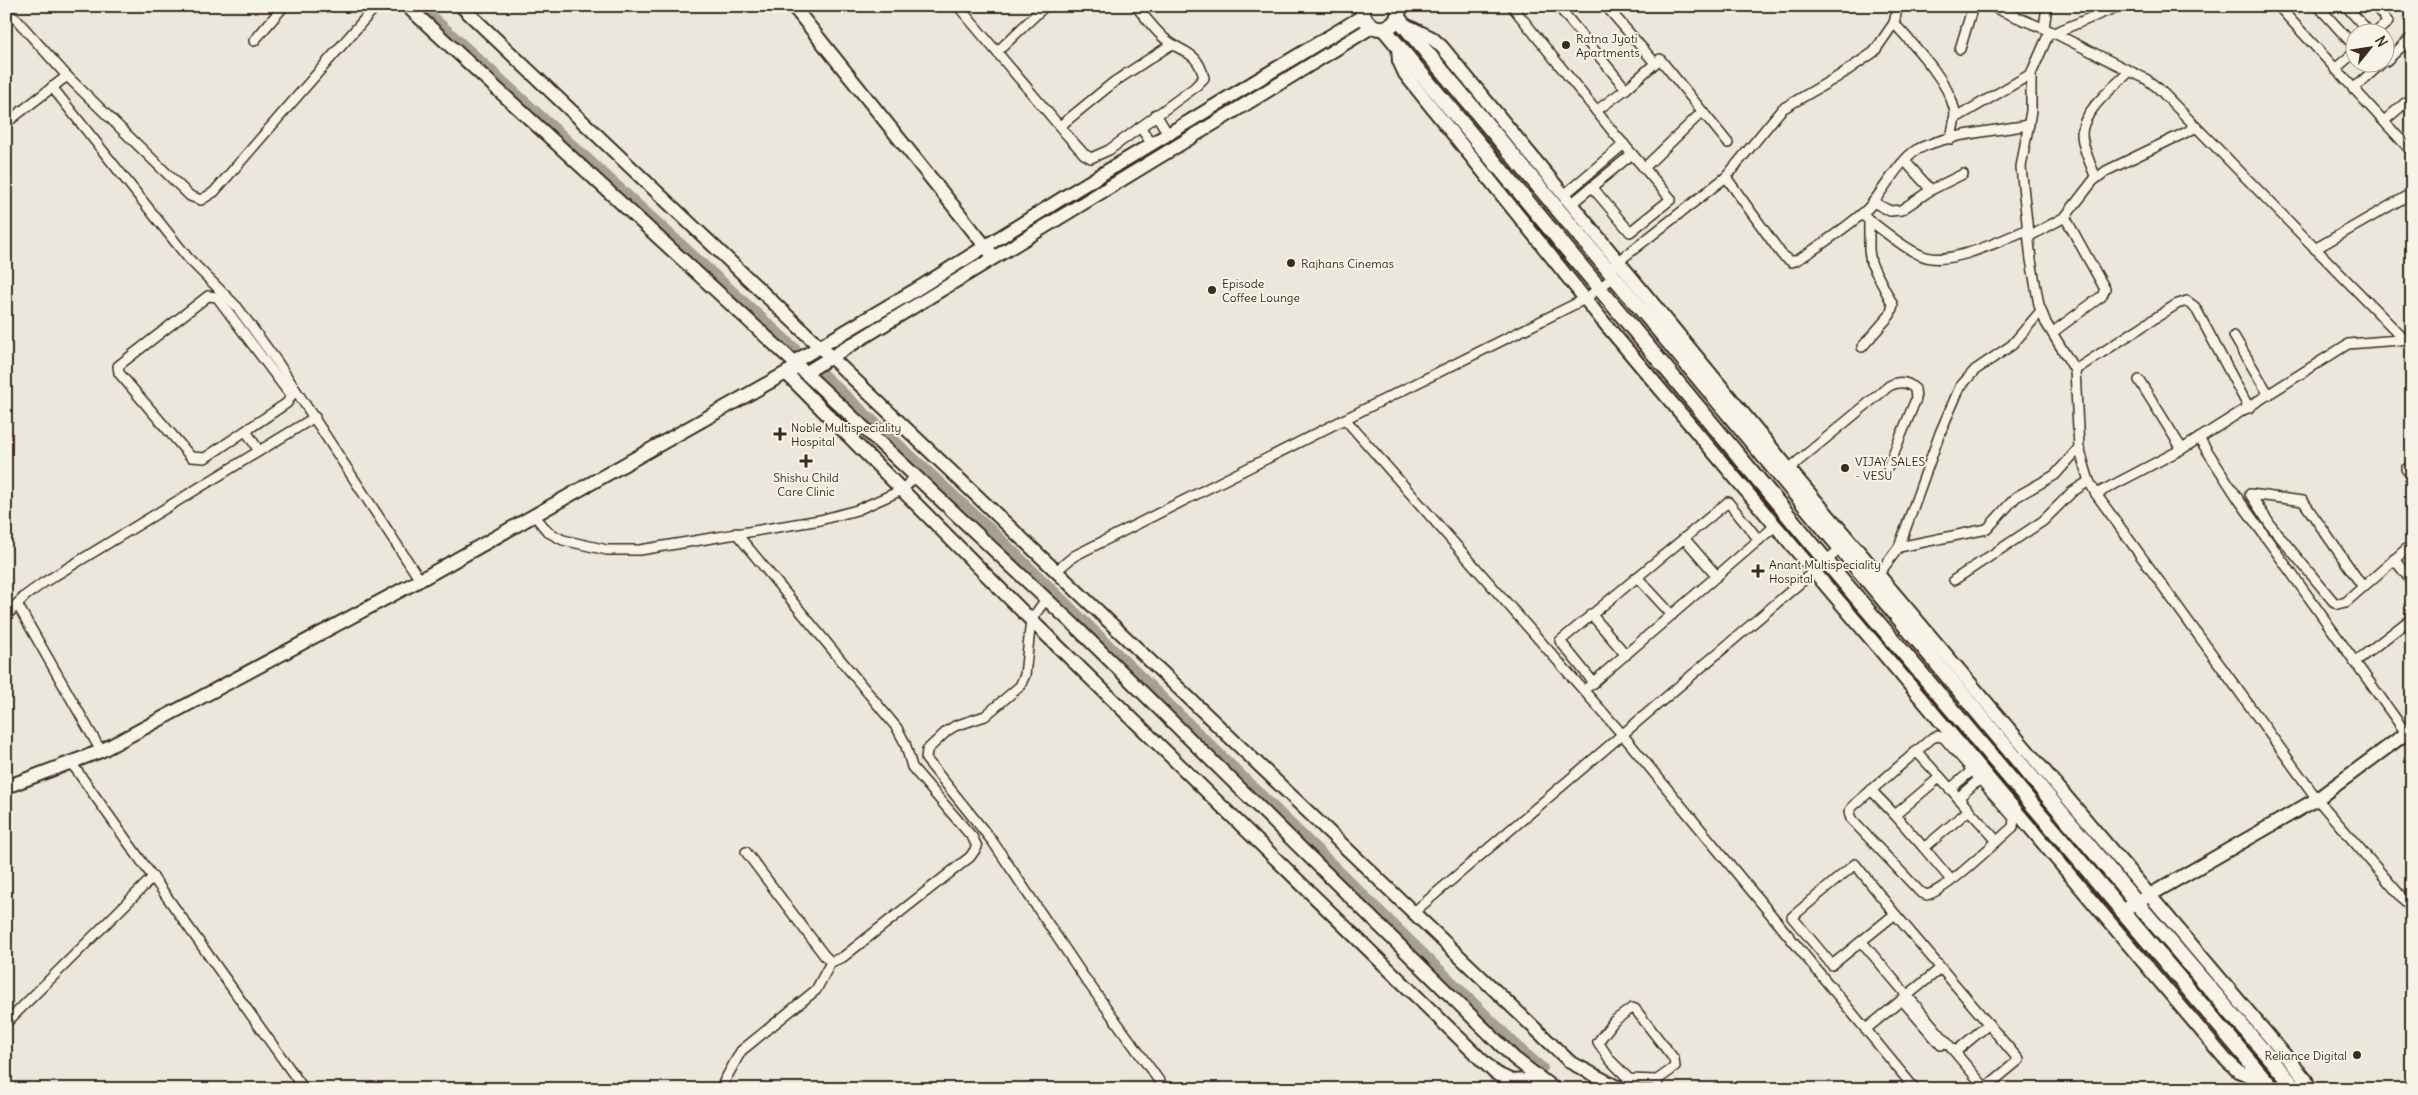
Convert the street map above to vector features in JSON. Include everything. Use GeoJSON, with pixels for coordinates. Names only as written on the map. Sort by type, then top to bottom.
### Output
{"type":"FeatureCollection","features":[{"type":"Feature","properties":{"kind":"main road"},"geometry":{"type":"LineString","coordinates":[[1368,15],[1390,27],[1401,13],[1784,473],[1840,549],[1874,580],[2136,902],[2296,1089]]}},
{"type":"Feature","properties":{"kind":"main road"},"geometry":{"type":"LineString","coordinates":[[1368,15],[1398,46],[1826,561],[2270,1086]]}},
{"type":"Feature","properties":{"kind":"street"},"geometry":{"type":"LineString","coordinates":[[254,41],[284,6]]}},
{"type":"Feature","properties":{"kind":"street"},"geometry":{"type":"LineString","coordinates":[[6,13],[16,20],[67,76],[190,196],[201,200],[214,192],[376,6]]}},
{"type":"Feature","properties":{"kind":"street"},"geometry":{"type":"LineString","coordinates":[[407,6],[916,476],[1046,599],[1514,1058],[1554,1089]]}},
{"type":"Feature","properties":{"kind":"street"},"geometry":{"type":"LineString","coordinates":[[460,6],[1570,1062],[1615,1086],[1627,1089]]}},
{"type":"Feature","properties":{"kind":"street"},"geometry":{"type":"LineString","coordinates":[[793,6],[995,258]]}},
{"type":"Feature","properties":{"kind":"street"},"geometry":{"type":"LineString","coordinates":[[958,6],[1084,154],[1091,158],[1109,150],[1194,88],[1204,78],[1190,52],[1163,38],[1136,6]]}},
{"type":"Feature","properties":{"kind":"street"},"geometry":{"type":"LineString","coordinates":[[997,52],[1045,6]]}},
{"type":"Feature","properties":{"kind":"street"},"geometry":{"type":"LineString","coordinates":[[1512,6],[1596,111],[1671,199],[1630,232],[1592,187]]}},
{"type":"Feature","properties":{"kind":"street"},"geometry":{"type":"LineString","coordinates":[[1558,6],[1626,88]]}},
{"type":"Feature","properties":{"kind":"street"},"geometry":{"type":"LineString","coordinates":[[1606,6],[1655,63]]}},
{"type":"Feature","properties":{"kind":"street"},"geometry":{"type":"LineString","coordinates":[[1056,571],[1074,556],[1585,299],[1599,288],[1614,269],[1726,177],[1778,112],[1868,57],[1880,45],[1894,23],[1898,6]]}},
{"type":"Feature","properties":{"kind":"street"},"geometry":{"type":"LineString","coordinates":[[1960,48],[1973,6]]}},
{"type":"Feature","properties":{"kind":"street"},"geometry":{"type":"LineString","coordinates":[[1990,6],[2050,31],[2130,71],[2158,88],[2315,249],[2408,339]]}},
{"type":"Feature","properties":{"kind":"street"},"geometry":{"type":"LineString","coordinates":[[2050,31],[2120,6]]}},
{"type":"Feature","properties":{"kind":"street"},"geometry":{"type":"LineString","coordinates":[[2318,6],[2346,38]]}},
{"type":"Feature","properties":{"kind":"street"},"geometry":{"type":"LineString","coordinates":[[2346,6],[2361,22]]}},
{"type":"Feature","properties":{"kind":"street"},"geometry":{"type":"LineString","coordinates":[[2375,6],[2388,22]]}},
{"type":"Feature","properties":{"kind":"street"},"geometry":{"type":"LineString","coordinates":[[2049,7],[2050,31],[2031,74],[2032,103],[2022,167],[2031,260],[2040,312],[2075,370],[2079,448],[2089,480],[2096,494],[2317,799],[2411,907]]}},
{"type":"Feature","properties":{"kind":"street"},"geometry":{"type":"LineString","coordinates":[[2281,7],[2353,89],[2412,152]]}},
{"type":"Feature","properties":{"kind":"street"},"geometry":{"type":"LineString","coordinates":[[1401,13],[1437,42],[1568,200],[1614,269]]}},
{"type":"Feature","properties":{"kind":"street"},"geometry":{"type":"LineString","coordinates":[[799,367],[819,347],[918,290],[985,246],[1168,134],[1368,15]]}},
{"type":"Feature","properties":{"kind":"street"},"geometry":{"type":"LineString","coordinates":[[6,787],[70,761],[101,752],[420,580],[786,373],[830,358],[995,258],[1368,15]]}},
{"type":"Feature","properties":{"kind":"street"},"geometry":{"type":"LineString","coordinates":[[1894,23],[1938,76],[1952,103],[1954,119],[1951,139]]}},
{"type":"Feature","properties":{"kind":"street"},"geometry":{"type":"LineString","coordinates":[[2396,51],[2412,37]]}},
{"type":"Feature","properties":{"kind":"street"},"geometry":{"type":"LineString","coordinates":[[1060,126],[1114,82],[1172,44]]}},
{"type":"Feature","properties":{"kind":"street"},"geometry":{"type":"LineString","coordinates":[[1398,46],[1399,61],[1405,74],[1585,299],[1814,571],[1978,773],[2014,818],[2013,827],[1951,880],[1934,893],[1926,896],[1920,892],[1851,818],[1849,812],[1852,806],[1916,751],[1938,736],[1944,738],[1978,773],[2226,1060],[2238,1071],[2270,1086]]}},
{"type":"Feature","properties":{"kind":"street"},"geometry":{"type":"LineString","coordinates":[[1596,111],[1660,59],[1728,143]]}},
{"type":"Feature","properties":{"kind":"street"},"geometry":{"type":"LineString","coordinates":[[2335,69],[2346,59]]}},
{"type":"Feature","properties":{"kind":"street"},"geometry":{"type":"LineString","coordinates":[[2096,178],[2083,138],[2083,127],[2098,102],[2130,71]]}},
{"type":"Feature","properties":{"kind":"street"},"geometry":{"type":"LineString","coordinates":[[2353,89],[2373,72]]}},
{"type":"Feature","properties":{"kind":"street"},"geometry":{"type":"LineString","coordinates":[[1954,119],[2031,74]]}},
{"type":"Feature","properties":{"kind":"street"},"geometry":{"type":"LineString","coordinates":[[6,124],[67,76]]}},
{"type":"Feature","properties":{"kind":"street"},"geometry":{"type":"LineString","coordinates":[[52,87],[188,258],[237,308],[265,353],[292,396],[291,400],[205,458],[196,459],[191,457],[119,373],[118,366],[204,299],[212,296],[217,298],[265,353],[315,417],[420,580]]}},
{"type":"Feature","properties":{"kind":"street"},"geometry":{"type":"LineString","coordinates":[[2384,121],[2412,97]]}},
{"type":"Feature","properties":{"kind":"street"},"geometry":{"type":"LineString","coordinates":[[1644,168],[1702,112]]}},
{"type":"Feature","properties":{"kind":"street"},"geometry":{"type":"LineString","coordinates":[[1156,114],[1168,134]]}},
{"type":"Feature","properties":{"kind":"street"},"geometry":{"type":"LineString","coordinates":[[1862,347],[1890,315],[1893,305],[1871,263],[1866,218],[1874,202],[1905,161],[1916,150],[1951,139],[2028,125]]}},
{"type":"Feature","properties":{"kind":"street"},"geometry":{"type":"LineString","coordinates":[[1140,127],[1152,144]]}},
{"type":"Feature","properties":{"kind":"street"},"geometry":{"type":"LineString","coordinates":[[1866,218],[1917,253],[1934,259],[1956,256],[2065,218],[2096,178],[2112,167],[2195,128]]}},
{"type":"Feature","properties":{"kind":"street"},"geometry":{"type":"LineString","coordinates":[[1568,200],[1624,144]]}},
{"type":"Feature","properties":{"kind":"street"},"geometry":{"type":"LineString","coordinates":[[1568,200],[1592,187],[1632,154]]}},
{"type":"Feature","properties":{"kind":"street"},"geometry":{"type":"LineString","coordinates":[[1905,161],[1931,190]]}},
{"type":"Feature","properties":{"kind":"street"},"geometry":{"type":"LineString","coordinates":[[1874,202],[1895,211],[1906,207],[1931,190],[1963,174]]}},
{"type":"Feature","properties":{"kind":"street"},"geometry":{"type":"LineString","coordinates":[[1726,177],[1782,255],[1792,262],[1866,218]]}},
{"type":"Feature","properties":{"kind":"street"},"geometry":{"type":"LineString","coordinates":[[2315,249],[2412,193]]}},
{"type":"Feature","properties":{"kind":"street"},"geometry":{"type":"LineString","coordinates":[[2053,332],[2102,296],[2105,289],[2065,218]]}},
{"type":"Feature","properties":{"kind":"street"},"geometry":{"type":"LineString","coordinates":[[2075,370],[2177,304],[2187,301],[2195,307],[2249,408]]}},
{"type":"Feature","properties":{"kind":"street"},"geometry":{"type":"LineString","coordinates":[[1874,580],[1899,547],[1940,433],[1960,387],[1975,370],[2012,345],[2040,312]]}},
{"type":"Feature","properties":{"kind":"street"},"geometry":{"type":"LineString","coordinates":[[2234,336],[2270,394]]}},
{"type":"Feature","properties":{"kind":"street"},"geometry":{"type":"LineString","coordinates":[[2096,494],[2182,449],[2348,344],[2408,339]]}},
{"type":"Feature","properties":{"kind":"street"},"geometry":{"type":"LineString","coordinates":[[786,373],[1031,620],[1495,1073],[1512,1081],[1540,1079]]}},
{"type":"Feature","properties":{"kind":"street"},"geometry":{"type":"LineString","coordinates":[[2139,380],[2182,449]]}},
{"type":"Feature","properties":{"kind":"street"},"geometry":{"type":"LineString","coordinates":[[1888,467],[1916,399],[1915,389],[1907,383],[1899,382],[1889,386],[1784,473],[1874,580],[2149,895],[2306,1080],[2310,1089]]}},
{"type":"Feature","properties":{"kind":"street"},"geometry":{"type":"LineString","coordinates":[[6,616],[17,604],[43,583],[315,417]]}},
{"type":"Feature","properties":{"kind":"street"},"geometry":{"type":"LineString","coordinates":[[1345,419],[1622,734],[1915,1089]]}},
{"type":"Feature","properties":{"kind":"street"},"geometry":{"type":"LineString","coordinates":[[246,431],[259,451]]}},
{"type":"Feature","properties":{"kind":"street"},"geometry":{"type":"LineString","coordinates":[[2122,911],[2317,799],[2409,731],[2355,662],[2239,500],[2199,438]]}},
{"type":"Feature","properties":{"kind":"street"},"geometry":{"type":"LineString","coordinates":[[1899,547],[1987,529],[2016,498],[2055,475],[2079,448]]}},
{"type":"Feature","properties":{"kind":"street"},"geometry":{"type":"LineString","coordinates":[[534,515],[548,532],[563,540],[617,551],[640,550],[820,520],[867,507],[902,490],[916,476]]}},
{"type":"Feature","properties":{"kind":"street"},"geometry":{"type":"LineString","coordinates":[[1954,580],[2044,521],[2072,492],[2089,480]]}},
{"type":"Feature","properties":{"kind":"street"},"geometry":{"type":"LineString","coordinates":[[2363,587],[2303,501],[2250,494],[2271,526],[2330,598],[2338,604],[2346,602],[2412,544]]}},
{"type":"Feature","properties":{"kind":"street"},"geometry":{"type":"LineString","coordinates":[[1594,683],[1560,641],[1591,614],[1728,502],[1759,540]]}},
{"type":"Feature","properties":{"kind":"street"},"geometry":{"type":"LineString","coordinates":[[1584,691],[1775,526]]}},
{"type":"Feature","properties":{"kind":"street"},"geometry":{"type":"LineString","coordinates":[[720,1089],[741,1051],[816,990],[832,962],[843,957],[970,857],[977,847],[976,843],[912,767],[905,744],[897,728],[736,533]]}},
{"type":"Feature","properties":{"kind":"street"},"geometry":{"type":"LineString","coordinates":[[1684,538],[1717,576]]}},
{"type":"Feature","properties":{"kind":"street"},"geometry":{"type":"LineString","coordinates":[[1414,912],[1840,549]]}},
{"type":"Feature","properties":{"kind":"street"},"geometry":{"type":"LineString","coordinates":[[2394,559],[2412,582]]}},
{"type":"Feature","properties":{"kind":"street"},"geometry":{"type":"LineString","coordinates":[[1636,577],[1672,615]]}},
{"type":"Feature","properties":{"kind":"street"},"geometry":{"type":"LineString","coordinates":[[2316,607],[2330,598]]}},
{"type":"Feature","properties":{"kind":"street"},"geometry":{"type":"LineString","coordinates":[[1046,599],[1031,620],[1025,675],[1020,686],[985,716],[955,726],[947,731],[927,750],[926,759],[993,842],[1084,977],[1165,1089]]}},
{"type":"Feature","properties":{"kind":"street"},"geometry":{"type":"LineString","coordinates":[[17,604],[101,752]]}},
{"type":"Feature","properties":{"kind":"street"},"geometry":{"type":"LineString","coordinates":[[1591,614],[1626,655]]}},
{"type":"Feature","properties":{"kind":"street"},"geometry":{"type":"LineString","coordinates":[[2355,662],[2412,618]]}},
{"type":"Feature","properties":{"kind":"street"},"geometry":{"type":"LineString","coordinates":[[1916,751],[1996,841]]}},
{"type":"Feature","properties":{"kind":"street"},"geometry":{"type":"LineString","coordinates":[[70,761],[304,1089]]}},
{"type":"Feature","properties":{"kind":"street"},"geometry":{"type":"LineString","coordinates":[[1950,789],[1978,773]]}},
{"type":"Feature","properties":{"kind":"street"},"geometry":{"type":"LineString","coordinates":[[1958,798],[1978,773]]}},
{"type":"Feature","properties":{"kind":"street"},"geometry":{"type":"LineString","coordinates":[[1895,815],[1940,777]]}},
{"type":"Feature","properties":{"kind":"street"},"geometry":{"type":"LineString","coordinates":[[1872,790],[1951,880]]}},
{"type":"Feature","properties":{"kind":"street"},"geometry":{"type":"LineString","coordinates":[[1924,848],[1969,810]]}},
{"type":"Feature","properties":{"kind":"street"},"geometry":{"type":"LineString","coordinates":[[746,852],[824,956],[832,962]]}},
{"type":"Feature","properties":{"kind":"street"},"geometry":{"type":"LineString","coordinates":[[1895,914],[1832,966],[1792,917],[1855,864],[2019,1060],[1983,1088]]}},
{"type":"Feature","properties":{"kind":"street"},"geometry":{"type":"LineString","coordinates":[[6,1023],[153,877]]}},
{"type":"Feature","properties":{"kind":"street"},"geometry":{"type":"LineString","coordinates":[[1862,942],[1904,998],[1983,1088]]}},
{"type":"Feature","properties":{"kind":"street"},"geometry":{"type":"LineString","coordinates":[[1866,1029],[1941,968]]}},
{"type":"Feature","properties":{"kind":"street"},"geometry":{"type":"LineString","coordinates":[[1904,998],[1955,1052],[1983,1088]]}},
{"type":"Feature","properties":{"kind":"street"},"geometry":{"type":"LineString","coordinates":[[1632,1008],[1635,1009],[1674,1060],[1675,1067],[1658,1084],[1629,1079],[1610,1060],[1598,1042],[1614,1021],[1632,1008]]}},
{"type":"Feature","properties":{"kind":"street"},"geometry":{"type":"LineString","coordinates":[[1955,1052],[1989,1024]]}},
{"type":"Feature","properties":{"kind":"waterway"},"geometry":{"type":"LineString","coordinates":[[421,6],[795,348]]}},
{"type":"Feature","properties":{"kind":"waterway"},"geometry":{"type":"LineString","coordinates":[[824,375],[995,533],[1524,1052],[1543,1068]]}},
{"type":"Feature","properties":{"kind":"place","name":"Ratna Jyoti Apartments"},"geometry":{"type":"Point","coordinates":[1566,45]}},
{"type":"Feature","properties":{"kind":"place","name":"Rajhans Cinemas"},"geometry":{"type":"Point","coordinates":[1291,263]}},
{"type":"Feature","properties":{"kind":"place","name":"Episode Coffee Lounge"},"geometry":{"type":"Point","coordinates":[1212,290]}},
{"type":"Feature","properties":{"kind":"place","name":"Noble Multispeciality Hospital"},"geometry":{"type":"Point","coordinates":[780,434]}},
{"type":"Feature","properties":{"kind":"place","name":"Shishu Child Care Clinic"},"geometry":{"type":"Point","coordinates":[806,461]}},
{"type":"Feature","properties":{"kind":"place","name":"VIJAY SALES - VESU"},"geometry":{"type":"Point","coordinates":[1845,468]}},
{"type":"Feature","properties":{"kind":"place","name":"Anant Multispeciality Hospital"},"geometry":{"type":"Point","coordinates":[1758,571]}},
{"type":"Feature","properties":{"kind":"place","name":"Reliance Digital"},"geometry":{"type":"Point","coordinates":[2357,1055]}}]}
